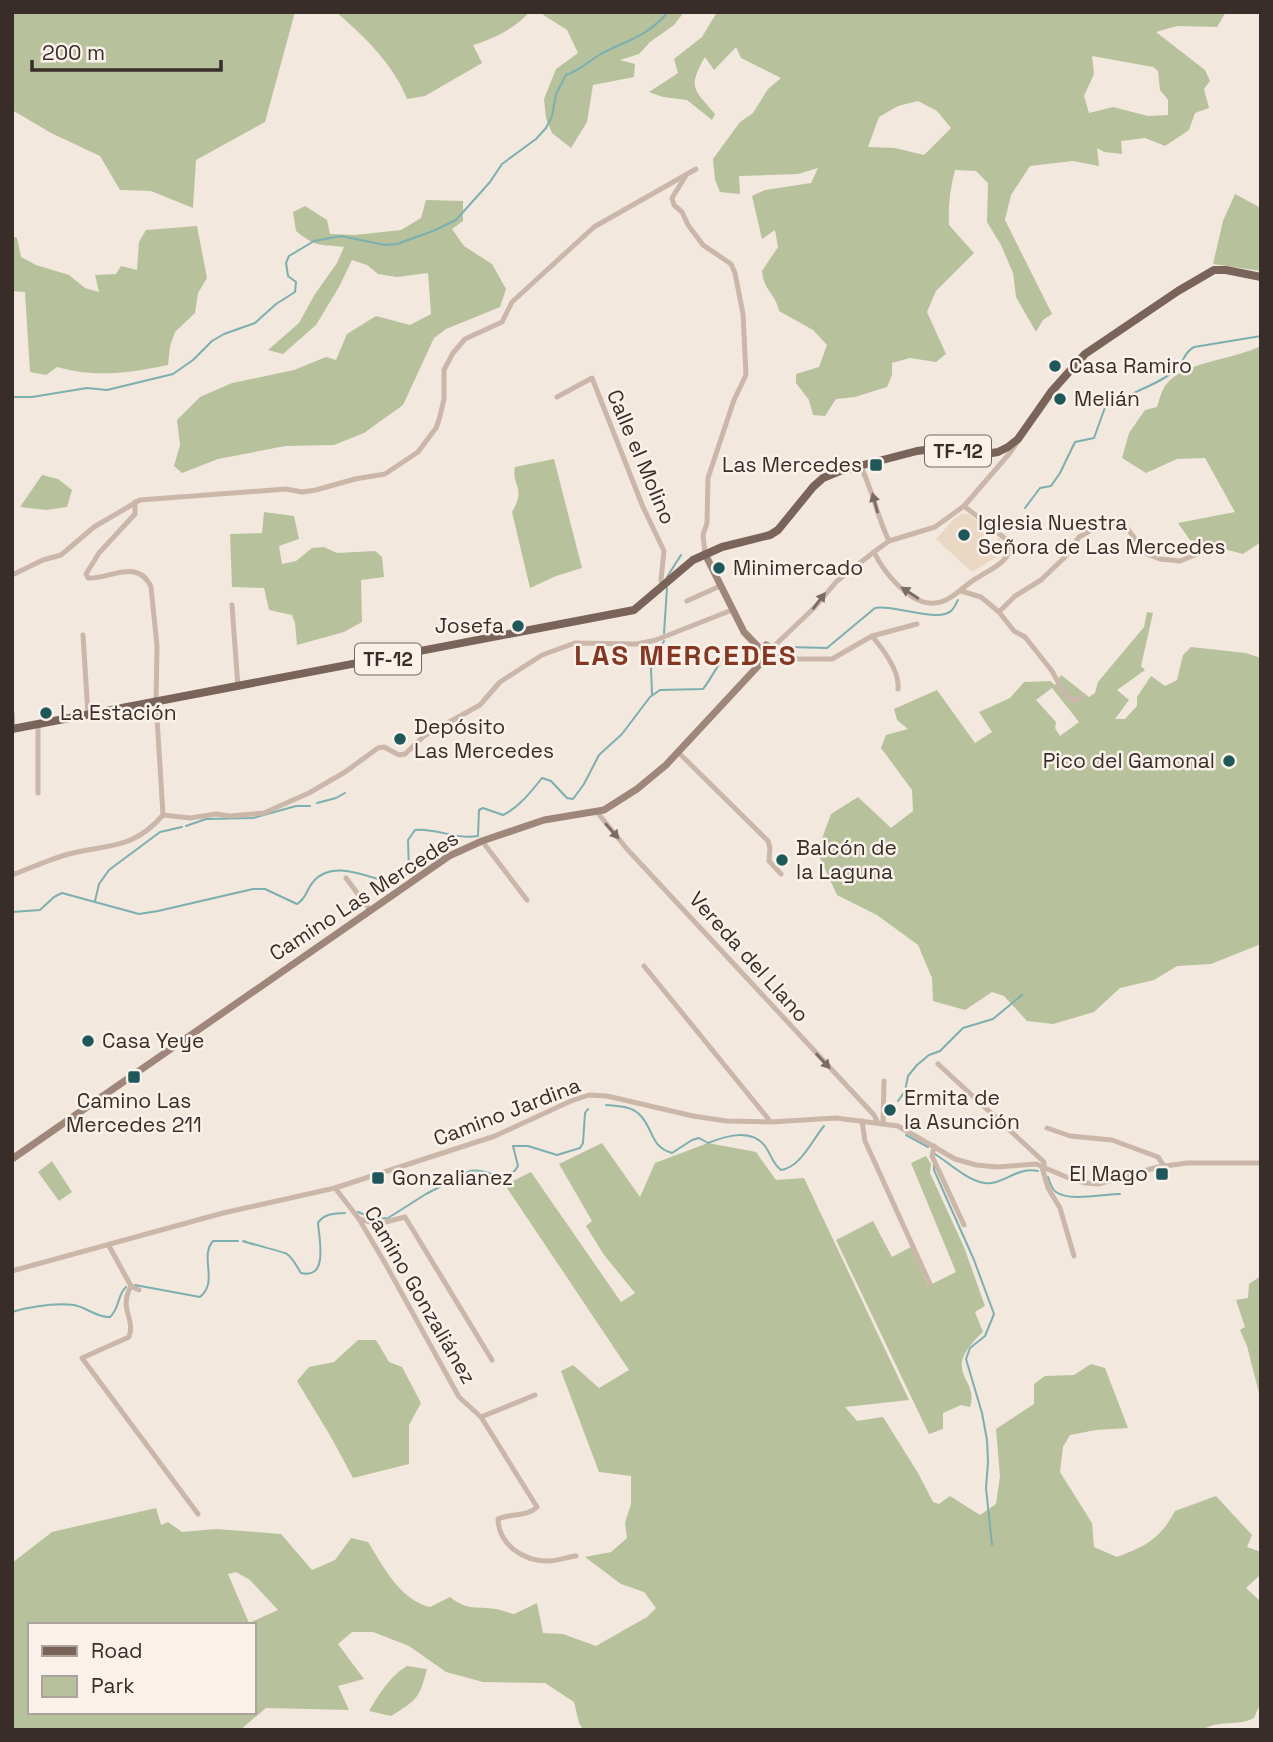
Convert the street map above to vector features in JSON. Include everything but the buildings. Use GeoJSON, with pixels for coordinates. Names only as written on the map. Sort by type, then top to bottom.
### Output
{"type":"FeatureCollection","features":[{"type":"Feature","properties":{"kind":"main road","name":"TF-12"},"geometry":{"type":"LineString","coordinates":[[13,729],[634,610],[689,563],[705,554],[726,545],[770,535],[784,524],[823,478],[860,465],[917,451],[933,449],[986,454],[998,452],[1018,439],[1051,392],[1085,354],[1167,298],[1214,270],[1261,277]]}},
{"type":"Feature","properties":{"kind":"main road"},"geometry":{"type":"LineString","coordinates":[[705,554],[744,632],[767,650]]}},
{"type":"Feature","properties":{"kind":"main road","name":"Camino Las Mercedes"},"geometry":{"type":"LineString","coordinates":[[12,1158],[449,856],[482,841],[544,820],[597,812],[637,789],[678,752],[761,664],[767,650]]}},
{"type":"Feature","properties":{"kind":"street"},"geometry":{"type":"LineString","coordinates":[[12,575],[65,553],[94,527],[135,502],[286,489],[311,491],[390,472],[418,452],[436,428],[444,399],[444,370],[453,353],[466,339],[502,322],[512,302],[594,227],[696,169]]}},
{"type":"Feature","properties":{"kind":"street"},"geometry":{"type":"LineString","coordinates":[[685,177],[672,198],[674,205],[682,212],[703,245],[731,264],[743,314],[746,375],[734,400],[708,478],[707,523],[702,535],[705,554]]}},
{"type":"Feature","properties":{"kind":"street","name":"Calle el Molino"},"geometry":{"type":"LineString","coordinates":[[557,397],[592,378],[643,507],[666,556],[661,580],[663,585]]}},
{"type":"Feature","properties":{"kind":"street"},"geometry":{"type":"LineString","coordinates":[[917,624],[872,636],[832,659],[781,659],[767,650],[814,608],[837,581],[889,541],[935,527],[964,506],[1016,446],[1018,439]]}},
{"type":"Feature","properties":{"kind":"street"},"geometry":{"type":"LineString","coordinates":[[860,465],[869,482],[881,526],[889,541]]}},
{"type":"Feature","properties":{"kind":"street"},"geometry":{"type":"LineString","coordinates":[[12,875],[64,855],[125,843],[153,827],[163,815],[156,702],[157,646],[151,587],[148,580],[134,573],[112,573],[93,579],[86,574],[99,553],[135,514],[135,502]]}},
{"type":"Feature","properties":{"kind":"street"},"geometry":{"type":"LineString","coordinates":[[874,552],[888,578],[918,599],[935,603],[961,591],[1002,563],[1011,549],[1007,540],[964,506]]}},
{"type":"Feature","properties":{"kind":"street"},"geometry":{"type":"LineString","coordinates":[[999,612],[1015,596],[1041,580],[1066,556],[1079,537],[1093,529],[1118,524],[1126,527],[1147,554],[1160,559],[1180,561],[1205,551]]}},
{"type":"Feature","properties":{"kind":"street"},"geometry":{"type":"LineString","coordinates":[[687,601],[720,586]]}},
{"type":"Feature","properties":{"kind":"street"},"geometry":{"type":"LineString","coordinates":[[961,591],[981,597],[999,612],[1014,631],[1026,637],[1068,697],[1073,701],[1082,697]]}},
{"type":"Feature","properties":{"kind":"street"},"geometry":{"type":"LineString","coordinates":[[232,605],[238,687]]}},
{"type":"Feature","properties":{"kind":"street"},"geometry":{"type":"LineString","coordinates":[[163,815],[190,818],[216,814],[230,816],[264,813],[309,793],[378,748],[384,747],[399,755],[405,754],[424,736],[480,705],[500,682],[542,655],[575,643],[637,644],[656,640],[732,610]]}},
{"type":"Feature","properties":{"kind":"street"},"geometry":{"type":"LineString","coordinates":[[83,635],[88,715]]}},
{"type":"Feature","properties":{"kind":"street"},"geometry":{"type":"LineString","coordinates":[[872,636],[893,668],[898,689]]}},
{"type":"Feature","properties":{"kind":"street"},"geometry":{"type":"LineString","coordinates":[[12,712],[13,729]]}},
{"type":"Feature","properties":{"kind":"street"},"geometry":{"type":"LineString","coordinates":[[38,724],[38,793]]}},
{"type":"Feature","properties":{"kind":"street"},"geometry":{"type":"LineString","coordinates":[[678,752],[768,841],[771,848],[769,861],[781,874]]}},
{"type":"Feature","properties":{"kind":"street","name":"Vereda del Llano"},"geometry":{"type":"LineString","coordinates":[[597,812],[627,849],[881,1123]]}},
{"type":"Feature","properties":{"kind":"street"},"geometry":{"type":"LineString","coordinates":[[482,841],[527,900]]}},
{"type":"Feature","properties":{"kind":"street"},"geometry":{"type":"LineString","coordinates":[[346,878],[370,910]]}},
{"type":"Feature","properties":{"kind":"street"},"geometry":{"type":"LineString","coordinates":[[644,966],[771,1122]]}},
{"type":"Feature","properties":{"kind":"street"},"geometry":{"type":"LineString","coordinates":[[938,1064],[1044,1161],[1045,1180],[1060,1208],[1074,1256]]}},
{"type":"Feature","properties":{"kind":"street"},"geometry":{"type":"LineString","coordinates":[[881,1123],[884,1082]]}},
{"type":"Feature","properties":{"kind":"street","name":"Camino Jardina"},"geometry":{"type":"LineString","coordinates":[[12,1271],[223,1213],[335,1188],[495,1136],[571,1101],[589,1096],[641,1102],[693,1116],[726,1121],[771,1122],[836,1118],[881,1123],[904,1128],[955,1159],[976,1165],[998,1167],[1036,1164],[1071,1179],[1098,1184],[1164,1166],[1187,1163],[1261,1163]]}},
{"type":"Feature","properties":{"kind":"street"},"geometry":{"type":"LineString","coordinates":[[862,1121],[865,1141],[930,1284]]}},
{"type":"Feature","properties":{"kind":"street"},"geometry":{"type":"LineString","coordinates":[[1047,1128],[1070,1136],[1112,1140],[1158,1157],[1164,1166]]}},
{"type":"Feature","properties":{"kind":"street"},"geometry":{"type":"LineString","coordinates":[[934,1146],[932,1156],[964,1225]]}},
{"type":"Feature","properties":{"kind":"street","name":"Camino Gonzaliánez"},"geometry":{"type":"LineString","coordinates":[[335,1188],[359,1219],[459,1397],[481,1417],[537,1507],[532,1512],[506,1515],[498,1519],[498,1526],[510,1549],[548,1561],[576,1556]]}},
{"type":"Feature","properties":{"kind":"street"},"geometry":{"type":"LineString","coordinates":[[359,1219],[377,1224],[405,1217],[492,1360]]}},
{"type":"Feature","properties":{"kind":"street"},"geometry":{"type":"LineString","coordinates":[[109,1246],[131,1286],[139,1290]]}},
{"type":"Feature","properties":{"kind":"street"},"geometry":{"type":"LineString","coordinates":[[131,1286],[125,1297],[131,1330],[129,1337],[82,1358],[198,1514]]}},
{"type":"Feature","properties":{"kind":"street"},"geometry":{"type":"LineString","coordinates":[[481,1417],[535,1395]]}},
{"type":"Feature","properties":{"kind":"green space"},"geometry":{"type":"Polygon","coordinates":[[[12,12],[295,12],[265,122],[196,160],[193,208],[151,191],[120,190],[100,156],[51,133],[12,110],[12,12]]]}},
{"type":"Feature","properties":{"kind":"green space"},"geometry":{"type":"Polygon","coordinates":[[[336,12],[530,12],[504,32],[473,45],[482,63],[425,96],[407,99],[386,63],[336,12]]]}},
{"type":"Feature","properties":{"kind":"green space"},"geometry":{"type":"Polygon","coordinates":[[[539,12],[684,12],[674,25],[650,42],[639,54],[620,60],[635,64],[634,77],[593,85],[587,122],[571,148],[552,133],[546,118],[544,99],[556,69],[578,53],[567,30],[539,12]]]}},
{"type":"Feature","properties":{"kind":"green space"},"geometry":{"type":"Polygon","coordinates":[[[717,12],[1226,12],[1217,27],[1177,26],[1156,32],[1205,70],[1210,81],[1204,89],[1209,108],[1195,113],[1189,130],[1165,146],[1145,138],[1121,141],[1122,154],[1104,152],[1097,148],[1099,166],[1073,161],[1030,166],[1011,195],[1005,220],[1052,314],[1043,320],[1036,332],[1016,297],[1013,273],[987,222],[988,183],[976,171],[955,170],[949,225],[974,253],[936,291],[927,312],[946,354],[936,362],[910,358],[892,363],[892,375],[887,387],[855,397],[836,399],[825,416],[813,415],[809,400],[796,383],[796,374],[819,367],[827,345],[813,330],[779,311],[762,271],[778,247],[775,230],[762,239],[752,196],[765,190],[811,183],[818,168],[798,174],[739,176],[740,194],[720,192],[715,180],[713,159],[740,122],[753,113],[768,89],[781,78],[741,58],[736,47],[714,70],[705,57],[696,75],[695,88],[715,114],[712,120],[687,100],[649,92],[678,73],[674,59],[702,37],[717,12]],[[1092,56],[1094,74],[1084,96],[1089,113],[1113,107],[1148,116],[1168,115],[1168,100],[1160,90],[1158,71],[1153,67],[1092,56]],[[918,101],[898,106],[879,117],[868,147],[895,148],[924,155],[951,128],[937,111],[918,101]]]}},
{"type":"Feature","properties":{"kind":"green space"},"geometry":{"type":"Polygon","coordinates":[[[1235,194],[1261,208],[1261,271],[1213,264],[1223,221],[1235,194]]]}},
{"type":"Feature","properties":{"kind":"green space"},"geometry":{"type":"Polygon","coordinates":[[[426,200],[463,201],[463,221],[452,229],[464,246],[492,264],[506,289],[500,307],[446,329],[434,338],[403,405],[364,433],[334,445],[285,446],[218,459],[182,473],[174,466],[180,445],[177,420],[200,397],[232,383],[294,370],[326,357],[336,360],[347,334],[376,316],[410,325],[431,314],[428,273],[397,277],[378,274],[367,265],[352,260],[316,325],[283,354],[268,350],[299,323],[337,263],[344,247],[318,244],[303,236],[296,231],[293,212],[305,206],[327,220],[330,234],[355,235],[401,230],[421,218],[426,200]]]}},
{"type":"Feature","properties":{"kind":"green space"},"geometry":{"type":"Polygon","coordinates":[[[197,226],[207,278],[198,293],[195,313],[175,332],[168,365],[113,373],[57,367],[46,375],[30,372],[25,292],[12,291],[12,236],[17,238],[21,257],[36,265],[69,275],[85,288],[99,292],[95,275],[116,274],[121,266],[137,270],[139,242],[146,230],[197,226]]]}},
{"type":"Feature","properties":{"kind":"green space"},"geometry":{"type":"Polygon","coordinates":[[[1261,346],[1261,542],[1243,554],[1190,540],[1178,523],[1235,512],[1205,458],[1177,459],[1146,473],[1122,458],[1129,433],[1145,410],[1157,407],[1164,388],[1173,378],[1195,366],[1261,346]]]}},
{"type":"Feature","properties":{"kind":"green space"},"geometry":{"type":"Polygon","coordinates":[[[554,459],[582,568],[530,588],[512,512],[518,497],[515,467],[554,459]]]}},
{"type":"Feature","properties":{"kind":"green space"},"geometry":{"type":"Polygon","coordinates":[[[42,475],[58,479],[72,490],[67,507],[46,510],[20,507],[42,475]]]}},
{"type":"Feature","properties":{"kind":"green space"},"geometry":{"type":"Polygon","coordinates":[[[264,512],[294,516],[299,539],[279,546],[282,564],[296,561],[312,548],[324,547],[337,553],[375,551],[382,557],[384,577],[361,580],[362,622],[344,632],[297,645],[292,615],[269,610],[264,588],[232,587],[230,534],[262,533],[264,512]]]}},
{"type":"Feature","properties":{"kind":"green space"},"geometry":{"type":"Polygon","coordinates":[[[1147,612],[1153,613],[1141,666],[1145,670],[1117,690],[1129,700],[1115,719],[1125,719],[1137,706],[1137,697],[1151,676],[1165,686],[1177,680],[1183,655],[1191,647],[1246,653],[1261,658],[1261,944],[1211,964],[1177,966],[1154,980],[1120,988],[1094,1012],[1053,1024],[1027,1021],[1004,996],[992,992],[965,1010],[933,1001],[932,978],[918,945],[877,915],[837,895],[817,852],[831,814],[858,797],[891,828],[913,811],[912,790],[881,748],[886,735],[908,729],[897,720],[894,709],[937,690],[975,743],[992,732],[979,712],[1010,698],[1024,682],[1050,681],[1055,685],[1061,675],[1089,697],[1095,693],[1098,682],[1144,627],[1147,612]],[[1052,688],[1036,700],[1056,722],[1055,728],[1060,736],[1079,722],[1052,688]]]}},
{"type":"Feature","properties":{"kind":"green space"},"geometry":{"type":"Polygon","coordinates":[[[602,1143],[640,1197],[655,1163],[708,1143],[756,1152],[776,1180],[804,1178],[909,1400],[845,1407],[857,1421],[883,1417],[933,1502],[939,1504],[950,1496],[980,1515],[996,1504],[1000,1476],[996,1429],[1034,1404],[1034,1384],[1045,1376],[1074,1375],[1091,1364],[1105,1368],[1128,1428],[1070,1435],[1063,1447],[1060,1472],[1092,1523],[1094,1547],[1117,1557],[1158,1535],[1175,1511],[1216,1496],[1252,1535],[1247,1547],[1261,1552],[1261,1574],[1246,1588],[1261,1602],[1261,1702],[1254,1718],[1202,1730],[583,1730],[574,1702],[545,1683],[483,1682],[446,1672],[409,1646],[373,1632],[352,1632],[338,1644],[364,1679],[338,1686],[349,1710],[266,1708],[240,1730],[12,1730],[12,1563],[52,1532],[156,1508],[161,1525],[168,1522],[182,1532],[216,1529],[281,1534],[312,1570],[335,1560],[351,1538],[368,1542],[393,1581],[419,1603],[430,1607],[450,1597],[467,1606],[514,1614],[537,1603],[543,1633],[563,1634],[596,1646],[647,1617],[656,1608],[644,1592],[621,1584],[585,1557],[611,1552],[627,1538],[625,1523],[631,1504],[631,1476],[599,1472],[561,1371],[573,1365],[599,1388],[629,1370],[505,1185],[531,1172],[621,1302],[635,1293],[604,1255],[586,1226],[592,1221],[559,1164],[602,1143]],[[236,1572],[228,1574],[249,1623],[278,1610],[250,1580],[236,1572]]]}},
{"type":"Feature","properties":{"kind":"green space"},"geometry":{"type":"Polygon","coordinates":[[[926,1156],[931,1164],[930,1173],[964,1247],[985,1306],[975,1312],[983,1332],[963,1357],[963,1374],[972,1397],[970,1407],[961,1405],[943,1413],[943,1429],[929,1434],[836,1240],[873,1221],[892,1257],[911,1247],[928,1286],[956,1272],[911,1163],[926,1156]]]}},
{"type":"Feature","properties":{"kind":"green space"},"geometry":{"type":"Polygon","coordinates":[[[52,1161],[72,1192],[59,1201],[38,1172],[52,1161]]]}},
{"type":"Feature","properties":{"kind":"green space"},"geometry":{"type":"Polygon","coordinates":[[[1261,1276],[1261,1401],[1247,1346],[1240,1330],[1245,1327],[1236,1300],[1248,1298],[1249,1284],[1261,1276]]]}},
{"type":"Feature","properties":{"kind":"green space"},"geometry":{"type":"Polygon","coordinates":[[[358,1340],[376,1340],[389,1362],[402,1367],[421,1403],[409,1425],[409,1464],[353,1478],[297,1381],[309,1367],[334,1362],[358,1340]]]}},
{"type":"Feature","properties":{"kind":"green space"},"geometry":{"type":"Polygon","coordinates":[[[407,1666],[427,1669],[416,1698],[391,1716],[369,1711],[390,1680],[407,1666]]]}},
{"type":"Feature","properties":{"kind":"shaded area"},"geometry":{"type":"Polygon","coordinates":[[[962,514],[968,514],[990,531],[985,537],[993,544],[999,538],[1005,545],[1000,555],[972,572],[936,539],[962,514]]]}},
{"type":"Feature","properties":{"kind":"waterway"},"geometry":{"type":"LineString","coordinates":[[12,397],[32,397],[87,388],[107,390],[173,374],[193,360],[212,341],[255,323],[276,304],[295,292],[296,282],[288,276],[286,263],[289,256],[314,241],[341,236],[385,245],[397,244],[456,220],[490,182],[502,164],[536,139],[546,128],[552,116],[556,94],[566,75],[644,33],[668,12]]}},
{"type":"Feature","properties":{"kind":"waterway"},"geometry":{"type":"LineString","coordinates":[[1130,395],[1171,373],[1194,347],[1261,336]]}},
{"type":"Feature","properties":{"kind":"waterway"},"geometry":{"type":"LineString","coordinates":[[1025,508],[1040,488],[1051,486],[1075,442],[1094,438],[1107,402],[1121,399]]}},
{"type":"Feature","properties":{"kind":"waterway"},"geometry":{"type":"LineString","coordinates":[[667,577],[681,555]]}},
{"type":"Feature","properties":{"kind":"waterway"},"geometry":{"type":"LineString","coordinates":[[664,633],[667,588]]}},
{"type":"Feature","properties":{"kind":"waterway"},"geometry":{"type":"LineString","coordinates":[[788,647],[827,648],[875,608],[937,615],[952,610],[958,600]]}},
{"type":"Feature","properties":{"kind":"waterway"},"geometry":{"type":"LineString","coordinates":[[659,650],[664,641]]}},
{"type":"Feature","properties":{"kind":"waterway"},"geometry":{"type":"LineString","coordinates":[[12,912],[40,910],[62,893],[139,914],[253,889],[265,889],[297,904],[321,875],[340,870],[392,883],[398,882],[409,871],[408,840],[415,830],[478,836],[479,810],[483,808],[503,815],[509,812],[542,778],[551,781],[567,798],[573,799],[599,755],[622,734],[650,697],[660,690],[703,689],[731,648],[754,648]]}},
{"type":"Feature","properties":{"kind":"waterway"},"geometry":{"type":"LineString","coordinates":[[651,668],[652,694]]}},
{"type":"Feature","properties":{"kind":"waterway"},"geometry":{"type":"LineString","coordinates":[[317,803],[345,793]]}},
{"type":"Feature","properties":{"kind":"waterway"},"geometry":{"type":"LineString","coordinates":[[186,826],[206,819],[253,818],[296,806],[310,806]]}},
{"type":"Feature","properties":{"kind":"waterway"},"geometry":{"type":"LineString","coordinates":[[95,901],[99,884],[109,870],[160,832],[182,827]]}},
{"type":"Feature","properties":{"kind":"waterway"},"geometry":{"type":"LineString","coordinates":[[898,1101],[905,1091],[908,1076],[917,1065],[929,1055],[940,1051],[963,1028],[993,1019],[1022,995]]}},
{"type":"Feature","properties":{"kind":"waterway"},"geometry":{"type":"LineString","coordinates":[[606,1105],[635,1111],[644,1119],[659,1146],[672,1153],[699,1138],[708,1143],[730,1136],[746,1135],[759,1140],[781,1170],[800,1158],[824,1126]]}},
{"type":"Feature","properties":{"kind":"waterway"},"geometry":{"type":"LineString","coordinates":[[358,1212],[375,1219],[388,1218],[470,1171],[508,1176],[518,1166],[513,1146],[528,1146],[557,1155],[580,1148],[583,1143],[585,1113],[588,1109]]}},
{"type":"Feature","properties":{"kind":"waterway"},"geometry":{"type":"LineString","coordinates":[[906,1135],[928,1147]]}},
{"type":"Feature","properties":{"kind":"waterway"},"geometry":{"type":"LineString","coordinates":[[935,1154],[965,1175],[984,1183],[997,1182],[1023,1171],[1038,1171]]}},
{"type":"Feature","properties":{"kind":"waterway"},"geometry":{"type":"LineString","coordinates":[[934,1165],[994,1314],[985,1336],[970,1348],[966,1359],[987,1440],[986,1488],[992,1545]]}},
{"type":"Feature","properties":{"kind":"waterway"},"geometry":{"type":"LineString","coordinates":[[1048,1177],[1056,1192],[1070,1197],[1120,1194]]}},
{"type":"Feature","properties":{"kind":"waterway"},"geometry":{"type":"LineString","coordinates":[[243,1241],[287,1254],[301,1273],[310,1273],[316,1270],[319,1264],[318,1223],[327,1216],[345,1213]]}},
{"type":"Feature","properties":{"kind":"waterway"},"geometry":{"type":"LineString","coordinates":[[135,1285],[200,1297],[208,1284],[208,1254],[213,1241],[238,1241]]}},
{"type":"Feature","properties":{"kind":"waterway"},"geometry":{"type":"LineString","coordinates":[[12,1312],[67,1305],[110,1317],[126,1287]]}},
{"type":"Feature","properties":{"kind":"place","name":"Casa Ramiro"},"geometry":{"type":"Point","coordinates":[1055,366]}},
{"type":"Feature","properties":{"kind":"place","name":"Melián"},"geometry":{"type":"Point","coordinates":[1060,399]}},
{"type":"Feature","properties":{"kind":"place","name":"Las Mercedes"},"geometry":{"type":"Point","coordinates":[876,465]}},
{"type":"Feature","properties":{"kind":"place","name":"Iglesia Nuestra Señora de Las Mercedes"},"geometry":{"type":"Point","coordinates":[964,535]}},
{"type":"Feature","properties":{"kind":"place","name":"Minimercado"},"geometry":{"type":"Point","coordinates":[719,568]}},
{"type":"Feature","properties":{"kind":"place","name":"Josefa"},"geometry":{"type":"Point","coordinates":[518,626]}},
{"type":"Feature","properties":{"kind":"place","name":"La Estación"},"geometry":{"type":"Point","coordinates":[46,713]}},
{"type":"Feature","properties":{"kind":"place","name":"Depósito Las Mercedes"},"geometry":{"type":"Point","coordinates":[400,739]}},
{"type":"Feature","properties":{"kind":"place","name":"Pico del Gamonal"},"geometry":{"type":"Point","coordinates":[1229,761]}},
{"type":"Feature","properties":{"kind":"place","name":"Balcón de la Laguna"},"geometry":{"type":"Point","coordinates":[782,860]}},
{"type":"Feature","properties":{"kind":"place","name":"Casa Yeye"},"geometry":{"type":"Point","coordinates":[88,1041]}},
{"type":"Feature","properties":{"kind":"place","name":"Camino Las Mercedes 211"},"geometry":{"type":"Point","coordinates":[134,1077]}},
{"type":"Feature","properties":{"kind":"place","name":"Ermita de la Asunción"},"geometry":{"type":"Point","coordinates":[890,1110]}},
{"type":"Feature","properties":{"kind":"place","name":"El Mago"},"geometry":{"type":"Point","coordinates":[1162,1174]}},
{"type":"Feature","properties":{"kind":"place","name":"Gonzalianez"},"geometry":{"type":"Point","coordinates":[378,1178]}},
{"type":"Feature","properties":{"kind":"district","name":"LAS MERCEDES"},"geometry":{"type":"Point","coordinates":[686,655]}}]}
